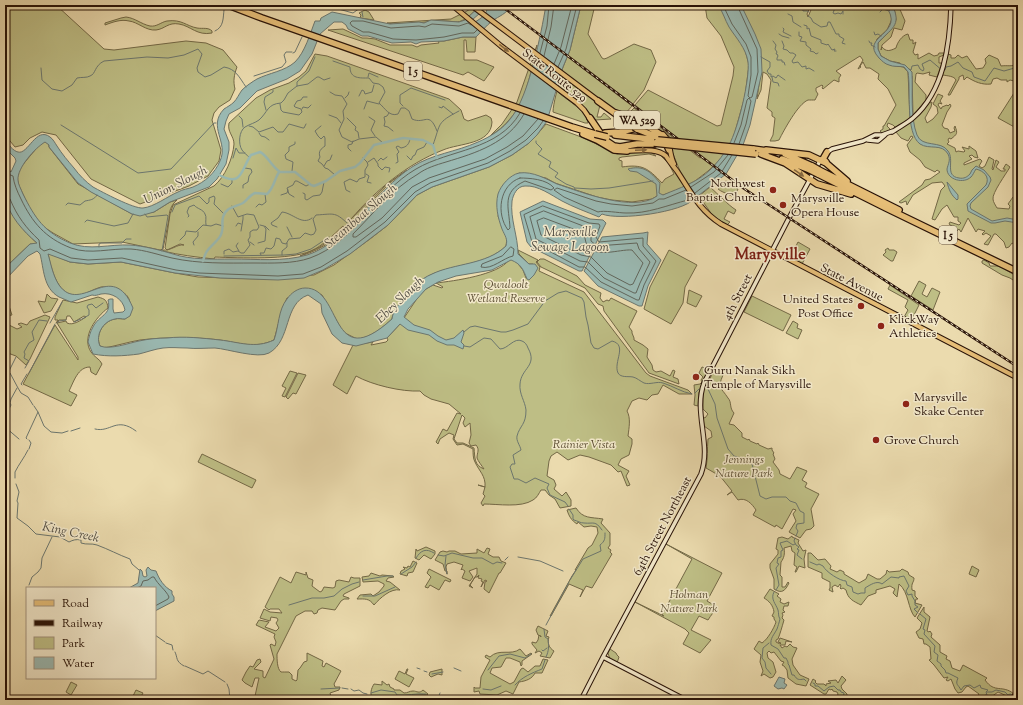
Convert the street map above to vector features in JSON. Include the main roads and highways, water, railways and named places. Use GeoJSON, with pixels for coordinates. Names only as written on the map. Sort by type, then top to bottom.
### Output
{"type":"FeatureCollection","features":[{"type":"Feature","properties":{"kind":"highway","name":"I 5"},"geometry":{"type":"LineString","coordinates":[[228,5],[301,30]]}},
{"type":"Feature","properties":{"kind":"highway","name":"I 5"},"geometry":{"type":"LineString","coordinates":[[236,5],[320,37],[594,132],[606,135],[656,141]]}},
{"type":"Feature","properties":{"kind":"highway"},"geometry":{"type":"LineString","coordinates":[[598,101],[669,151]]}},
{"type":"Feature","properties":{"kind":"highway"},"geometry":{"type":"LineString","coordinates":[[590,118],[605,140],[611,145],[620,147],[656,141]]}},
{"type":"Feature","properties":{"kind":"highway"},"geometry":{"type":"LineString","coordinates":[[554,119],[598,140],[614,150],[627,151]]}},
{"type":"Feature","properties":{"kind":"highway"},"geometry":{"type":"LineString","coordinates":[[606,135],[644,126],[649,127],[663,136],[669,151]]}},
{"type":"Feature","properties":{"kind":"highway","name":"I 5"},"geometry":{"type":"LineString","coordinates":[[669,151],[759,152],[811,168],[1018,268]]}},
{"type":"Feature","properties":{"kind":"highway"},"geometry":{"type":"LineString","coordinates":[[759,152],[800,153],[820,159],[844,179],[879,201]]}},
{"type":"Feature","properties":{"kind":"highway"},"geometry":{"type":"LineString","coordinates":[[759,152],[785,163],[809,180],[818,184],[843,191],[886,208]]}},
{"type":"Feature","properties":{"kind":"highway"},"geometry":{"type":"LineString","coordinates":[[826,163],[823,159],[827,152]]}},
{"type":"Feature","properties":{"kind":"highway","name":"I 5"},"geometry":{"type":"LineString","coordinates":[[819,172],[886,208],[1018,272]]}},
{"type":"Feature","properties":{"kind":"main road","name":"State Route 529"},"geometry":{"type":"LineString","coordinates":[[452,5],[484,32],[582,107],[606,143],[615,149],[627,151],[645,150],[660,153],[669,151],[668,140],[665,135],[651,126],[617,112],[598,101],[471,5]]}},
{"type":"Feature","properties":{"kind":"main road"},"geometry":{"type":"LineString","coordinates":[[873,138],[877,141],[880,140],[913,118],[928,99],[940,76],[946,54],[950,32],[951,5]]}},
{"type":"Feature","properties":{"kind":"main road"},"geometry":{"type":"LineString","coordinates":[[827,152],[832,149],[873,138],[875,135],[882,135],[894,130]]}},
{"type":"Feature","properties":{"kind":"main road"},"geometry":{"type":"LineString","coordinates":[[879,135],[880,140]]}},
{"type":"Feature","properties":{"kind":"main road","name":"State Avenue"},"geometry":{"type":"LineString","coordinates":[[669,151],[677,170],[697,203],[706,213],[721,224],[1018,378]]}},
{"type":"Feature","properties":{"kind":"main road","name":"4th Street"},"geometry":{"type":"LineString","coordinates":[[720,353],[784,226],[820,159],[827,152]]}},
{"type":"Feature","properties":{"kind":"main road","name":"4th Street"},"geometry":{"type":"LineString","coordinates":[[772,251],[783,233],[809,180]]}},
{"type":"Feature","properties":{"kind":"main road"},"geometry":{"type":"LineString","coordinates":[[783,233],[784,226]]}},
{"type":"Feature","properties":{"kind":"main road","name":"64th Street Northeast"},"geometry":{"type":"LineString","coordinates":[[581,700],[698,481],[704,467],[705,451],[700,409],[702,392],[720,353]]}},
{"type":"Feature","properties":{"kind":"main road"},"geometry":{"type":"LineString","coordinates":[[603,657],[686,700]]}},
{"type":"Feature","properties":{"kind":"main road"},"geometry":{"type":"LineString","coordinates":[[1012,700],[1018,690]]}},
{"type":"Feature","properties":{"kind":"water"},"geometry":{"type":"Polygon","coordinates":[[[481,5],[511,5],[505,13],[492,21],[476,37],[463,37],[444,41],[421,42],[416,44],[411,42],[392,43],[368,36],[362,36],[348,29],[342,22],[334,22],[320,34],[312,54],[300,71],[287,79],[257,91],[240,108],[229,114],[224,129],[229,142],[229,150],[226,164],[217,179],[209,187],[170,202],[154,212],[140,216],[132,214],[91,192],[78,183],[49,147],[49,145],[45,142],[36,149],[23,164],[20,170],[18,175],[19,185],[36,217],[41,223],[53,234],[70,243],[85,247],[122,245],[146,247],[180,256],[202,259],[289,259],[307,255],[321,249],[335,239],[348,228],[386,189],[412,167],[428,159],[483,140],[504,126],[517,108],[529,80],[546,5],[581,5],[570,50],[563,67],[547,121],[537,135],[529,143],[512,155],[489,167],[432,187],[417,195],[388,225],[350,254],[323,270],[304,278],[278,280],[220,278],[175,273],[121,262],[88,264],[70,262],[48,254],[52,270],[59,285],[68,293],[77,294],[106,286],[116,287],[125,294],[133,308],[130,316],[125,319],[111,320],[101,329],[99,333],[100,346],[114,347],[149,339],[180,337],[213,339],[247,344],[267,343],[274,340],[280,313],[284,303],[295,291],[305,288],[317,291],[326,300],[339,324],[347,334],[357,338],[372,334],[392,319],[395,310],[404,298],[413,287],[424,278],[441,270],[489,257],[506,246],[506,239],[498,216],[497,198],[499,191],[504,184],[509,178],[516,174],[534,174],[557,184],[593,196],[622,202],[647,201],[657,196],[656,184],[637,172],[630,171],[628,169],[638,168],[649,172],[660,183],[659,193],[663,195],[694,182],[706,174],[714,166],[729,145],[736,128],[747,80],[747,57],[718,5],[741,5],[761,49],[762,72],[750,125],[743,145],[726,174],[688,204],[650,214],[636,216],[610,216],[602,214],[599,217],[566,203],[540,189],[530,186],[522,186],[513,196],[513,221],[518,254],[529,264],[535,264],[538,268],[534,275],[529,280],[527,279],[521,267],[511,260],[492,270],[456,276],[438,282],[426,289],[408,309],[404,317],[414,325],[430,330],[446,340],[454,338],[463,330],[464,333],[461,342],[464,345],[463,349],[437,341],[429,335],[408,330],[400,324],[387,338],[356,346],[342,343],[332,334],[322,313],[321,304],[308,295],[300,300],[295,306],[281,340],[276,347],[264,355],[215,348],[160,348],[133,355],[99,355],[93,354],[88,342],[90,334],[96,323],[107,312],[109,305],[108,300],[113,299],[114,313],[123,312],[125,310],[122,303],[116,297],[109,294],[92,295],[71,302],[59,297],[50,289],[47,283],[40,254],[37,251],[28,256],[5,280],[5,268],[30,244],[37,243],[17,223],[7,204],[4,189],[5,165],[11,172],[16,161],[5,148],[5,140],[14,150],[22,152],[40,135],[50,137],[78,173],[93,187],[133,206],[139,208],[147,207],[156,204],[180,191],[197,185],[212,173],[218,165],[222,154],[217,122],[219,116],[224,109],[234,102],[242,90],[249,84],[257,79],[287,68],[295,62],[299,58],[304,48],[315,21],[320,21],[321,18],[332,12],[390,24],[424,23],[431,20],[459,22],[465,20],[481,5]],[[487,7],[472,20],[475,22],[485,14],[487,7]]]}},
{"type":"Feature","properties":{"kind":"water"},"geometry":{"type":"Polygon","coordinates":[[[885,5],[892,5],[895,12],[896,23],[878,43],[878,49],[881,56],[890,61],[905,65],[912,72],[913,120],[919,139],[927,143],[941,146],[948,151],[951,159],[951,171],[955,177],[965,178],[976,166],[984,170],[990,177],[991,180],[988,187],[971,203],[971,209],[992,221],[1007,218],[1018,220],[1018,223],[1005,221],[991,223],[968,211],[967,204],[986,185],[986,175],[982,171],[976,169],[972,176],[968,179],[956,180],[948,173],[948,154],[939,148],[924,146],[915,138],[910,121],[908,72],[904,67],[888,65],[879,58],[874,50],[874,44],[888,29],[891,23],[890,15],[885,5]]]}},
{"type":"Feature","properties":{"kind":"water"},"geometry":{"type":"Polygon","coordinates":[[[947,182],[958,195],[957,200],[950,192],[947,182]]]}},
{"type":"Feature","properties":{"kind":"water","name":"Marysville Sewage Lagoon"},"geometry":{"type":"Polygon","coordinates":[[[543,201],[590,219],[603,220],[606,223],[582,271],[579,271],[531,247],[527,242],[520,212],[543,201]]]}},
{"type":"Feature","properties":{"kind":"water","name":"Marysville Sewage Lagoon"},"geometry":{"type":"Polygon","coordinates":[[[648,232],[647,244],[661,260],[648,286],[642,306],[639,306],[598,286],[584,271],[602,237],[648,232]]]}},
{"type":"Feature","properties":{"kind":"water"},"geometry":{"type":"Polygon","coordinates":[[[148,567],[151,570],[156,571],[162,582],[172,591],[174,601],[156,610],[156,587],[131,587],[138,583],[140,569],[145,577],[147,576],[146,570],[148,567]]]}},
{"type":"Feature","properties":{"kind":"water"},"geometry":{"type":"Polygon","coordinates":[[[779,677],[785,679],[784,683],[787,685],[784,689],[778,689],[774,686],[779,677]]]}},
{"type":"Feature","properties":{"kind":"waterway"},"geometry":{"type":"LineString","coordinates":[[327,5],[353,13],[360,8]]}},
{"type":"Feature","properties":{"kind":"waterway"},"geometry":{"type":"LineString","coordinates":[[360,9],[363,5]]}},
{"type":"Feature","properties":{"kind":"waterway"},"geometry":{"type":"LineString","coordinates":[[829,5],[830,9],[835,8],[833,13],[841,14],[843,11],[843,14]]}},
{"type":"Feature","properties":{"kind":"waterway"},"geometry":{"type":"LineString","coordinates":[[798,7],[803,11],[809,12]]}},
{"type":"Feature","properties":{"kind":"waterway"},"geometry":{"type":"LineString","coordinates":[[880,12],[883,9],[890,10]]}},
{"type":"Feature","properties":{"kind":"waterway"},"geometry":{"type":"LineString","coordinates":[[215,31],[222,25],[224,10]]}},
{"type":"Feature","properties":{"kind":"waterway"},"geometry":{"type":"LineString","coordinates":[[362,12],[363,17]]}},
{"type":"Feature","properties":{"kind":"waterway"},"geometry":{"type":"LineString","coordinates":[[788,14],[792,16],[793,22],[801,27]]}},
{"type":"Feature","properties":{"kind":"waterway"},"geometry":{"type":"LineString","coordinates":[[808,16],[813,22],[821,27],[827,26],[828,22],[830,22],[836,34],[839,34],[839,36],[844,39],[842,43],[845,44]]}},
{"type":"Feature","properties":{"kind":"waterway"},"geometry":{"type":"LineString","coordinates":[[804,25],[807,26],[807,29],[809,28],[811,36],[821,40],[821,43],[828,44],[832,50],[835,49],[834,51],[836,51]]}},
{"type":"Feature","properties":{"kind":"waterway"},"geometry":{"type":"LineString","coordinates":[[783,28],[783,32],[791,36]]}},
{"type":"Feature","properties":{"kind":"waterway"},"geometry":{"type":"LineString","coordinates":[[799,32],[799,36],[802,37],[800,41],[806,42],[806,45],[811,49],[810,51],[816,54],[818,53]]}},
{"type":"Feature","properties":{"kind":"waterway"},"geometry":{"type":"LineString","coordinates":[[874,32],[875,35],[878,34],[881,36]]}},
{"type":"Feature","properties":{"kind":"waterway"},"geometry":{"type":"LineString","coordinates":[[779,34],[789,38]]}},
{"type":"Feature","properties":{"kind":"waterway"},"geometry":{"type":"LineString","coordinates":[[293,53],[295,52],[302,37]]}},
{"type":"Feature","properties":{"kind":"waterway"},"geometry":{"type":"LineString","coordinates":[[773,41],[776,45],[775,49],[778,56],[777,60],[782,60],[785,65]]}},
{"type":"Feature","properties":{"kind":"waterway"},"geometry":{"type":"LineString","coordinates":[[782,41],[784,46],[783,49],[796,55],[792,61],[793,63],[798,62],[802,67],[806,66],[806,69],[809,68],[814,71]]}},
{"type":"Feature","properties":{"kind":"waterway"},"geometry":{"type":"LineString","coordinates":[[869,41],[872,43],[871,45],[875,47]]}},
{"type":"Feature","properties":{"kind":"waterway"},"geometry":{"type":"LineString","coordinates":[[41,68],[42,80],[52,89],[62,91],[72,85],[77,78],[92,75],[98,65],[104,61],[147,57],[168,58],[184,55],[198,49],[202,54],[197,68],[198,72],[205,77],[224,67],[228,68],[237,74],[246,87]]}},
{"type":"Feature","properties":{"kind":"waterway"},"geometry":{"type":"LineString","coordinates":[[254,76],[282,67],[286,62],[284,55],[286,52],[292,52]]}},
{"type":"Feature","properties":{"kind":"waterway"},"geometry":{"type":"LineString","coordinates":[[297,86],[297,82],[309,71],[315,57]]}},
{"type":"Feature","properties":{"kind":"waterway"},"geometry":{"type":"LineString","coordinates":[[761,57],[770,62],[770,67],[767,71],[771,74],[771,77],[773,76],[776,78],[778,75],[785,80]]}},
{"type":"Feature","properties":{"kind":"waterway"},"geometry":{"type":"LineString","coordinates":[[909,69],[911,70],[912,66],[918,65],[923,71],[924,69],[922,64],[930,60],[943,71],[946,67],[958,62],[963,68],[972,72],[974,77],[985,81],[994,68],[1004,71],[1018,67]]}},
{"type":"Feature","properties":{"kind":"waterway"},"geometry":{"type":"LineString","coordinates":[[333,61],[350,67],[350,71],[354,76],[359,78],[369,78],[373,83],[379,84],[383,87],[385,92],[379,103],[387,112],[395,115],[398,114],[401,108],[405,108],[409,111],[412,119],[426,119],[432,121],[437,131]]}},
{"type":"Feature","properties":{"kind":"waterway"},"geometry":{"type":"LineString","coordinates":[[368,77],[369,73],[378,77]]}},
{"type":"Feature","properties":{"kind":"waterway"},"geometry":{"type":"LineString","coordinates":[[249,157],[242,150],[240,144],[240,134],[245,127],[259,120],[270,107],[281,103],[288,93],[297,86],[308,84],[317,77],[324,80],[330,78]]}},
{"type":"Feature","properties":{"kind":"waterway"},"geometry":{"type":"LineString","coordinates":[[772,77],[773,82],[778,83],[779,86]]}},
{"type":"Feature","properties":{"kind":"waterway"},"geometry":{"type":"LineString","coordinates":[[359,96],[362,90],[365,94],[372,92],[374,85]]}},
{"type":"Feature","properties":{"kind":"waterway"},"geometry":{"type":"LineString","coordinates":[[403,106],[400,103],[400,95],[411,88],[445,100]]}},
{"type":"Feature","properties":{"kind":"waterway"},"geometry":{"type":"LineString","coordinates":[[266,110],[264,102],[265,97],[273,92],[273,90]]}},
{"type":"Feature","properties":{"kind":"waterway"},"geometry":{"type":"LineString","coordinates":[[330,92],[335,95],[342,96],[347,104],[343,111],[344,119],[339,130],[342,137],[352,142],[359,139],[376,137],[383,143]]}},
{"type":"Feature","properties":{"kind":"waterway"},"geometry":{"type":"LineString","coordinates":[[345,98],[349,92]]}},
{"type":"Feature","properties":{"kind":"waterway"},"geometry":{"type":"LineString","coordinates":[[280,104],[283,112],[299,115],[302,112],[301,109],[294,106],[297,101],[301,100],[303,97],[307,97]]}},
{"type":"Feature","properties":{"kind":"waterway"},"geometry":{"type":"LineString","coordinates":[[364,109],[367,101],[379,104]]}},
{"type":"Feature","properties":{"kind":"waterway"},"geometry":{"type":"LineString","coordinates":[[302,109],[303,107],[308,108],[311,105]]}},
{"type":"Feature","properties":{"kind":"waterway"},"geometry":{"type":"LineString","coordinates":[[439,107],[442,108],[443,106],[453,114]]}},
{"type":"Feature","properties":{"kind":"waterway"},"geometry":{"type":"LineString","coordinates":[[433,145],[440,124],[446,118],[459,111]]}},
{"type":"Feature","properties":{"kind":"waterway"},"geometry":{"type":"LineString","coordinates":[[389,113],[384,117],[384,126],[393,131]]}},
{"type":"Feature","properties":{"kind":"waterway"},"geometry":{"type":"LineString","coordinates":[[329,115],[337,118],[341,123]]}},
{"type":"Feature","properties":{"kind":"waterway"},"geometry":{"type":"LineString","coordinates":[[239,116],[242,119],[243,127]]}},
{"type":"Feature","properties":{"kind":"waterway"},"geometry":{"type":"LineString","coordinates":[[369,117],[375,121],[371,130],[375,136]]}},
{"type":"Feature","properties":{"kind":"waterway"},"geometry":{"type":"LineString","coordinates":[[347,118],[356,127],[355,130],[358,132],[359,138]]}},
{"type":"Feature","properties":{"kind":"waterway"},"geometry":{"type":"LineString","coordinates":[[61,125],[138,173],[171,169],[214,123],[216,123]]}},
{"type":"Feature","properties":{"kind":"waterway"},"geometry":{"type":"LineString","coordinates":[[249,126],[253,127],[259,132],[273,127],[278,132],[283,132],[289,124],[303,128],[306,124]]}},
{"type":"Feature","properties":{"kind":"waterway"},"geometry":{"type":"LineString","coordinates":[[321,126],[315,131],[321,139],[324,136],[325,146],[320,150],[320,157],[318,161],[335,175]]}},
{"type":"Feature","properties":{"kind":"waterway"},"geometry":{"type":"LineString","coordinates":[[259,133],[261,136],[269,140]]}},
{"type":"Feature","properties":{"kind":"waterway"},"geometry":{"type":"LineString","coordinates":[[217,174],[225,178],[232,179],[240,176],[251,155],[260,152],[280,172],[295,172],[314,186],[326,181],[340,171],[355,167],[374,145],[403,138],[423,140],[433,145],[437,158]]}},
{"type":"Feature","properties":{"kind":"waterway"},"geometry":{"type":"LineString","coordinates":[[396,163],[398,162],[397,154],[399,152],[396,147],[405,147],[410,139]]}},
{"type":"Feature","properties":{"kind":"waterway"},"geometry":{"type":"LineString","coordinates":[[351,151],[348,148],[348,145],[352,144],[353,141]]}},
{"type":"Feature","properties":{"kind":"waterway"},"geometry":{"type":"LineString","coordinates":[[536,141],[542,149],[538,154],[551,162],[549,167],[558,173],[555,177],[574,187],[575,189]]}},
{"type":"Feature","properties":{"kind":"waterway"},"geometry":{"type":"LineString","coordinates":[[292,171],[293,162],[286,159],[285,155],[289,151],[289,147],[295,144],[295,142]]}},
{"type":"Feature","properties":{"kind":"waterway"},"geometry":{"type":"LineString","coordinates":[[407,156],[411,160],[417,150],[424,147],[427,142]]}},
{"type":"Feature","properties":{"kind":"waterway"},"geometry":{"type":"LineString","coordinates":[[233,158],[236,148],[239,153],[245,153]]}},
{"type":"Feature","properties":{"kind":"waterway"},"geometry":{"type":"LineString","coordinates":[[324,166],[327,161],[330,160],[332,155]]}},
{"type":"Feature","properties":{"kind":"waterway"},"geometry":{"type":"LineString","coordinates":[[378,161],[381,158],[383,160],[387,157]]}},
{"type":"Feature","properties":{"kind":"waterway"},"geometry":{"type":"LineString","coordinates":[[350,192],[346,190],[344,182],[350,179],[357,182],[359,179],[365,177],[365,170],[368,165],[363,158]]}},
{"type":"Feature","properties":{"kind":"waterway"},"geometry":{"type":"LineString","coordinates":[[368,162],[374,158],[382,170],[385,167],[390,168],[389,172]]}},
{"type":"Feature","properties":{"kind":"waterway"},"geometry":{"type":"LineString","coordinates":[[243,188],[243,185],[248,182],[249,176],[252,172],[251,169],[245,168]]}},
{"type":"Feature","properties":{"kind":"waterway"},"geometry":{"type":"LineString","coordinates":[[203,261],[207,250],[221,235],[222,220],[226,211],[243,203],[255,193],[267,194],[279,172]]}},
{"type":"Feature","properties":{"kind":"waterway"},"geometry":{"type":"LineString","coordinates":[[366,174],[369,176],[367,182],[371,183]]}},
{"type":"Feature","properties":{"kind":"waterway"},"geometry":{"type":"LineString","coordinates":[[221,184],[228,187],[232,183],[232,179]]}},
{"type":"Feature","properties":{"kind":"waterway"},"geometry":{"type":"LineString","coordinates":[[294,197],[289,194],[287,188],[293,185],[295,181],[306,186],[310,184]]}},
{"type":"Feature","properties":{"kind":"waterway"},"geometry":{"type":"LineString","coordinates":[[575,188],[609,188],[653,181]]}},
{"type":"Feature","properties":{"kind":"waterway"},"geometry":{"type":"LineString","coordinates":[[303,193],[305,194],[305,199],[307,200],[313,196],[320,195],[324,182]]}},
{"type":"Feature","properties":{"kind":"waterway"},"geometry":{"type":"LineString","coordinates":[[281,195],[287,193],[288,190]]}},
{"type":"Feature","properties":{"kind":"waterway"},"geometry":{"type":"LineString","coordinates":[[256,207],[259,204],[262,205],[266,202],[265,194]]}},
{"type":"Feature","properties":{"kind":"waterway"},"geometry":{"type":"LineString","coordinates":[[66,205],[68,203],[80,205],[85,201],[93,199],[97,195]]}},
{"type":"Feature","properties":{"kind":"waterway"},"geometry":{"type":"LineString","coordinates":[[172,212],[175,205],[199,196],[207,204],[209,202],[209,198],[214,196],[214,204],[224,214]]}},
{"type":"Feature","properties":{"kind":"waterway"},"geometry":{"type":"LineString","coordinates":[[188,217],[187,212],[189,207],[194,205],[204,212],[206,216],[206,225]]}},
{"type":"Feature","properties":{"kind":"waterway"},"geometry":{"type":"LineString","coordinates":[[224,254],[224,251],[229,249],[233,252],[238,251],[244,253],[250,245],[248,240],[250,237],[250,232],[257,230],[259,227],[254,215],[247,214],[238,217],[232,206]]}},
{"type":"Feature","properties":{"kind":"waterway"},"geometry":{"type":"LineString","coordinates":[[277,227],[271,223],[278,218],[282,212],[305,221],[312,218]]}},
{"type":"Feature","properties":{"kind":"waterway"},"geometry":{"type":"LineString","coordinates":[[85,222],[87,220],[114,226],[128,223],[133,214]]}},
{"type":"Feature","properties":{"kind":"waterway"},"geometry":{"type":"LineString","coordinates":[[145,214],[147,217],[168,216],[162,251]]}},
{"type":"Feature","properties":{"kind":"waterway","name":"Steamboat Slough"},"geometry":{"type":"LineString","coordinates":[[261,255],[260,253],[264,253],[266,248],[271,249],[274,246],[276,238],[280,239],[282,243],[286,244],[289,239],[300,238],[305,233],[311,235],[314,234],[316,230],[313,219],[316,215],[334,214],[350,226]]}},
{"type":"Feature","properties":{"kind":"waterway"},"geometry":{"type":"LineString","coordinates":[[241,231],[243,216]]}},
{"type":"Feature","properties":{"kind":"waterway"},"geometry":{"type":"LineString","coordinates":[[236,226],[238,223],[241,224]]}},
{"type":"Feature","properties":{"kind":"waterway"},"geometry":{"type":"LineString","coordinates":[[180,240],[185,235],[186,231],[196,232],[203,225],[211,226],[216,224],[223,226]]}},
{"type":"Feature","properties":{"kind":"waterway"},"geometry":{"type":"LineString","coordinates":[[258,243],[265,241],[266,229],[264,226],[260,225]]}},
{"type":"Feature","properties":{"kind":"waterway"},"geometry":{"type":"LineString","coordinates":[[265,226],[269,230]]}},
{"type":"Feature","properties":{"kind":"waterway"},"geometry":{"type":"LineString","coordinates":[[287,227],[292,237]]}},
{"type":"Feature","properties":{"kind":"waterway"},"geometry":{"type":"LineString","coordinates":[[194,245],[193,242],[198,236],[198,232]]}},
{"type":"Feature","properties":{"kind":"waterway","name":"Steamboat Slough"},"geometry":{"type":"LineString","coordinates":[[224,256],[296,254],[311,249],[329,237]]}},
{"type":"Feature","properties":{"kind":"waterway"},"geometry":{"type":"LineString","coordinates":[[99,247],[99,244],[101,243],[122,243],[126,239],[131,239]]}},
{"type":"Feature","properties":{"kind":"waterway"},"geometry":{"type":"LineString","coordinates":[[250,242],[254,245]]}},
{"type":"Feature","properties":{"kind":"waterway"},"geometry":{"type":"LineString","coordinates":[[238,243],[236,246],[239,251]]}},
{"type":"Feature","properties":{"kind":"waterway"},"geometry":{"type":"LineString","coordinates":[[282,255],[282,251],[287,247],[287,243]]}},
{"type":"Feature","properties":{"kind":"waterway"},"geometry":{"type":"LineString","coordinates":[[464,332],[470,327],[475,326],[506,332],[528,324],[545,301],[558,293],[566,291],[582,298],[584,302],[591,343],[594,348],[598,349],[612,341],[617,343],[619,346],[620,350],[617,364],[619,375],[634,377],[644,383],[663,383],[692,394]]}},
{"type":"Feature","properties":{"kind":"waterway"},"geometry":{"type":"LineString","coordinates":[[50,323],[62,302]]}},
{"type":"Feature","properties":{"kind":"waterway"},"geometry":{"type":"LineString","coordinates":[[82,319],[89,315],[88,305],[92,304],[96,308],[103,303]]}},
{"type":"Feature","properties":{"kind":"waterway"},"geometry":{"type":"LineString","coordinates":[[74,322],[81,319]]}},
{"type":"Feature","properties":{"kind":"waterway"},"geometry":{"type":"LineString","coordinates":[[25,368],[29,361],[24,358],[24,352],[29,343],[34,340],[32,332],[39,320],[47,321]]}},
{"type":"Feature","properties":{"kind":"waterway"},"geometry":{"type":"LineString","coordinates":[[57,323],[59,321],[66,320]]}},
{"type":"Feature","properties":{"kind":"waterway"},"geometry":{"type":"LineString","coordinates":[[29,373],[55,324]]}},
{"type":"Feature","properties":{"kind":"waterway"},"geometry":{"type":"LineString","coordinates":[[464,346],[470,347],[484,338],[491,339],[500,349],[519,340],[524,342],[526,345],[531,354],[531,359],[523,374],[520,384],[526,415],[517,436],[521,450],[513,455],[515,464],[512,464],[510,467],[514,479],[518,479],[526,483],[535,478],[549,484],[547,488],[550,495],[565,502],[568,506]]}},
{"type":"Feature","properties":{"kind":"waterway"},"geometry":{"type":"LineString","coordinates":[[5,379],[16,357]]}},
{"type":"Feature","properties":{"kind":"waterway","name":"King Creek"},"geometry":{"type":"LineString","coordinates":[[5,369],[10,373],[21,393],[28,397],[33,405]]}},
{"type":"Feature","properties":{"kind":"waterway"},"geometry":{"type":"LineString","coordinates":[[22,385],[21,384],[27,374]]}},
{"type":"Feature","properties":{"kind":"waterway"},"geometry":{"type":"LineString","coordinates":[[5,417],[11,405],[11,399],[17,388]]}},
{"type":"Feature","properties":{"kind":"waterway"},"geometry":{"type":"LineString","coordinates":[[705,388],[708,389],[715,404],[717,418],[728,449],[734,456],[748,460],[752,464],[760,496],[766,499],[772,497],[786,497],[790,501],[796,503],[800,511],[804,513],[804,523],[797,524],[796,528],[798,531],[796,536]]}},
{"type":"Feature","properties":{"kind":"waterway"},"geometry":{"type":"LineString","coordinates":[[695,393],[699,389],[702,389]]}},
{"type":"Feature","properties":{"kind":"waterway","name":"King Creek"},"geometry":{"type":"LineString","coordinates":[[27,439],[26,438],[38,412],[34,406]]}},
{"type":"Feature","properties":{"kind":"waterway"},"geometry":{"type":"LineString","coordinates":[[38,412],[44,426],[51,432],[62,433],[68,431]]}},
{"type":"Feature","properties":{"kind":"waterway"},"geometry":{"type":"LineString","coordinates":[[95,429],[101,430],[123,425],[136,431]]}},
{"type":"Feature","properties":{"kind":"waterway"},"geometry":{"type":"LineString","coordinates":[[5,427],[19,439]]}},
{"type":"Feature","properties":{"kind":"waterway"},"geometry":{"type":"LineString","coordinates":[[71,431],[80,428]]}},
{"type":"Feature","properties":{"kind":"waterway","name":"King Creek"},"geometry":{"type":"LineString","coordinates":[[29,440],[31,443],[29,449]]}},
{"type":"Feature","properties":{"kind":"waterway","name":"King Creek"},"geometry":{"type":"LineString","coordinates":[[15,478],[15,472],[28,450]]}},
{"type":"Feature","properties":{"kind":"waterway","name":"King Creek"},"geometry":{"type":"LineString","coordinates":[[16,484],[19,492],[17,501],[17,518],[36,534],[60,537],[69,542],[81,540],[81,543],[97,545],[130,559],[132,564],[139,570]]}},
{"type":"Feature","properties":{"kind":"waterway"},"geometry":{"type":"LineString","coordinates":[[569,509],[574,520],[583,523],[596,524],[602,530]]}},
{"type":"Feature","properties":{"kind":"waterway"},"geometry":{"type":"LineString","coordinates":[[570,580],[583,559],[601,551],[600,545],[604,540],[605,533]]}},
{"type":"Feature","properties":{"kind":"waterway"},"geometry":{"type":"LineString","coordinates":[[29,585],[32,577],[41,568],[42,558],[52,537]]}},
{"type":"Feature","properties":{"kind":"waterway"},"geometry":{"type":"LineString","coordinates":[[795,538],[794,541],[799,547],[797,549],[799,550],[797,555],[802,559]]}},
{"type":"Feature","properties":{"kind":"waterway"},"geometry":{"type":"LineString","coordinates":[[776,590],[779,585],[776,568],[779,564],[777,563],[778,558],[781,557],[781,551],[783,550],[780,543],[787,541],[793,545],[795,544]]}},
{"type":"Feature","properties":{"kind":"waterway"},"geometry":{"type":"LineString","coordinates":[[416,558],[420,553],[426,550],[434,553]]}},
{"type":"Feature","properties":{"kind":"waterway"},"geometry":{"type":"LineString","coordinates":[[438,555],[444,556],[452,553],[473,558],[482,558],[493,564],[497,562],[502,563]]}},
{"type":"Feature","properties":{"kind":"waterway"},"geometry":{"type":"LineString","coordinates":[[446,556],[445,565],[447,574]]}},
{"type":"Feature","properties":{"kind":"waterway"},"geometry":{"type":"LineString","coordinates":[[505,560],[508,557]]}},
{"type":"Feature","properties":{"kind":"waterway"},"geometry":{"type":"LineString","coordinates":[[518,557],[540,561],[563,571]]}},
{"type":"Feature","properties":{"kind":"waterway"},"geometry":{"type":"LineString","coordinates":[[401,574],[412,567],[416,562]]}},
{"type":"Feature","properties":{"kind":"waterway"},"geometry":{"type":"LineString","coordinates":[[810,562],[823,566],[833,576],[840,580],[846,581],[847,585],[852,587],[853,592],[858,594],[865,593],[865,588],[874,583],[882,584],[891,577],[899,578],[904,576],[909,586],[906,591],[908,595],[912,594],[915,605],[918,607],[914,609],[918,613]]}},
{"type":"Feature","properties":{"kind":"waterway"},"geometry":{"type":"LineString","coordinates":[[363,580],[393,576]]}},
{"type":"Feature","properties":{"kind":"waterway"},"geometry":{"type":"LineString","coordinates":[[289,605],[312,598],[334,596],[342,589],[359,582]]}},
{"type":"Feature","properties":{"kind":"waterway"},"geometry":{"type":"LineString","coordinates":[[546,625],[569,582]]}},
{"type":"Feature","properties":{"kind":"waterway"},"geometry":{"type":"LineString","coordinates":[[363,596],[375,596],[395,587]]}},
{"type":"Feature","properties":{"kind":"waterway"},"geometry":{"type":"LineString","coordinates":[[774,592],[773,599],[780,619],[772,638],[771,645],[778,649],[784,658],[786,658],[792,675],[798,679],[804,679],[806,681]]}},
{"type":"Feature","properties":{"kind":"waterway"},"geometry":{"type":"LineString","coordinates":[[920,614],[926,619],[923,629],[925,630],[924,634],[935,646],[934,652],[938,655],[937,661],[941,664],[946,673],[958,678],[957,683],[961,690],[964,686],[970,685],[974,688],[980,685],[981,688],[988,690],[986,692],[987,695],[979,700]]}},
{"type":"Feature","properties":{"kind":"waterway"},"geometry":{"type":"LineString","coordinates":[[544,629],[545,637],[548,639],[549,644],[546,657]]}},
{"type":"Feature","properties":{"kind":"waterway","name":"King Creek"},"geometry":{"type":"LineString","coordinates":[[156,636],[165,642]]}},
{"type":"Feature","properties":{"kind":"waterway","name":"King Creek"},"geometry":{"type":"LineString","coordinates":[[166,643],[172,645],[173,650]]}},
{"type":"Feature","properties":{"kind":"waterway"},"geometry":{"type":"LineString","coordinates":[[769,643],[763,648],[762,658],[765,662],[766,668],[771,674]]}},
{"type":"Feature","properties":{"kind":"waterway"},"geometry":{"type":"LineString","coordinates":[[542,650],[543,651],[547,648]]}},
{"type":"Feature","properties":{"kind":"waterway","name":"King Creek"},"geometry":{"type":"LineString","coordinates":[[175,652],[178,661],[184,666]]}},
{"type":"Feature","properties":{"kind":"waterway"},"geometry":{"type":"LineString","coordinates":[[488,670],[499,656],[510,654],[525,658],[531,654]]}},
{"type":"Feature","properties":{"kind":"waterway"},"geometry":{"type":"LineString","coordinates":[[515,685],[524,677],[542,669],[545,660]]}},
{"type":"Feature","properties":{"kind":"waterway","name":"King Creek"},"geometry":{"type":"LineString","coordinates":[[185,666],[203,674],[208,671],[225,682]]}},
{"type":"Feature","properties":{"kind":"waterway"},"geometry":{"type":"LineString","coordinates":[[454,668],[461,671]]}},
{"type":"Feature","properties":{"kind":"waterway"},"geometry":{"type":"LineString","coordinates":[[432,674],[443,672]]}},
{"type":"Feature","properties":{"kind":"waterway"},"geometry":{"type":"LineString","coordinates":[[813,683],[815,686],[818,686],[824,691],[829,687],[834,686],[844,693],[843,700]]}},
{"type":"Feature","properties":{"kind":"waterway","name":"King Creek"},"geometry":{"type":"LineString","coordinates":[[227,684],[230,700]]}},
{"type":"Feature","properties":{"kind":"waterway"},"geometry":{"type":"LineString","coordinates":[[483,689],[491,690],[501,686]]}},
{"type":"Feature","properties":{"kind":"waterway"},"geometry":{"type":"LineString","coordinates":[[321,689],[340,688]]}},
{"type":"Feature","properties":{"kind":"waterway"},"geometry":{"type":"LineString","coordinates":[[342,688],[348,689]]}},
{"type":"Feature","properties":{"kind":"waterway"},"geometry":{"type":"LineString","coordinates":[[351,689],[354,691],[359,690],[367,694]]}},
{"type":"Feature","properties":{"kind":"waterway"},"geometry":{"type":"LineString","coordinates":[[371,693],[381,690],[395,692],[397,695],[426,694]]}},
{"type":"Feature","properties":{"kind":"waterway"},"geometry":{"type":"LineString","coordinates":[[987,692],[996,690],[1005,692],[1008,695],[1013,695]]}},
{"type":"Feature","properties":{"kind":"waterway"},"geometry":{"type":"LineString","coordinates":[[430,696],[438,698],[440,693]]}},
{"type":"Feature","properties":{"kind":"railway"},"geometry":{"type":"LineString","coordinates":[[500,5],[743,188],[1018,367]]}},
{"type":"Feature","properties":{"kind":"place","name":"Northwest Baptist Church"},"geometry":{"type":"Point","coordinates":[773,190]}},
{"type":"Feature","properties":{"kind":"place","name":"Marysville Opera House"},"geometry":{"type":"Point","coordinates":[783,205]}},
{"type":"Feature","properties":{"kind":"place","name":"United States Post Office"},"geometry":{"type":"Point","coordinates":[861,306]}},
{"type":"Feature","properties":{"kind":"place","name":"KlickWay Athletics"},"geometry":{"type":"Point","coordinates":[881,326]}},
{"type":"Feature","properties":{"kind":"place","name":"Guru Nanak Sikh Temple of Marysville"},"geometry":{"type":"Point","coordinates":[696,377]}},
{"type":"Feature","properties":{"kind":"place","name":"Marysville Skake Center"},"geometry":{"type":"Point","coordinates":[906,404]}},
{"type":"Feature","properties":{"kind":"place","name":"Grove Church"},"geometry":{"type":"Point","coordinates":[876,440]}},
{"type":"Feature","properties":{"kind":"district","name":"Marysville"},"geometry":{"type":"Point","coordinates":[770,253]}},
{"type":"Feature","properties":{"kind":"water label","name":"Union Slough"},"geometry":{"type":"Point","coordinates":[175,184]}},
{"type":"Feature","properties":{"kind":"water label","name":"Ebey Slough"},"geometry":{"type":"Point","coordinates":[399,299]}},
{"type":"Feature","properties":{"kind":"park label","name":"Qwuloolt Wetland Reserve"},"geometry":{"type":"Point","coordinates":[506,291]}},
{"type":"Feature","properties":{"kind":"park label","name":"Rainier Vista"},"geometry":{"type":"Point","coordinates":[584,444]}},
{"type":"Feature","properties":{"kind":"park label","name":"Jennings Nature Park"},"geometry":{"type":"Point","coordinates":[744,466]}},
{"type":"Feature","properties":{"kind":"park label","name":"Holman Nature Park"},"geometry":{"type":"Point","coordinates":[689,601]}}]}
